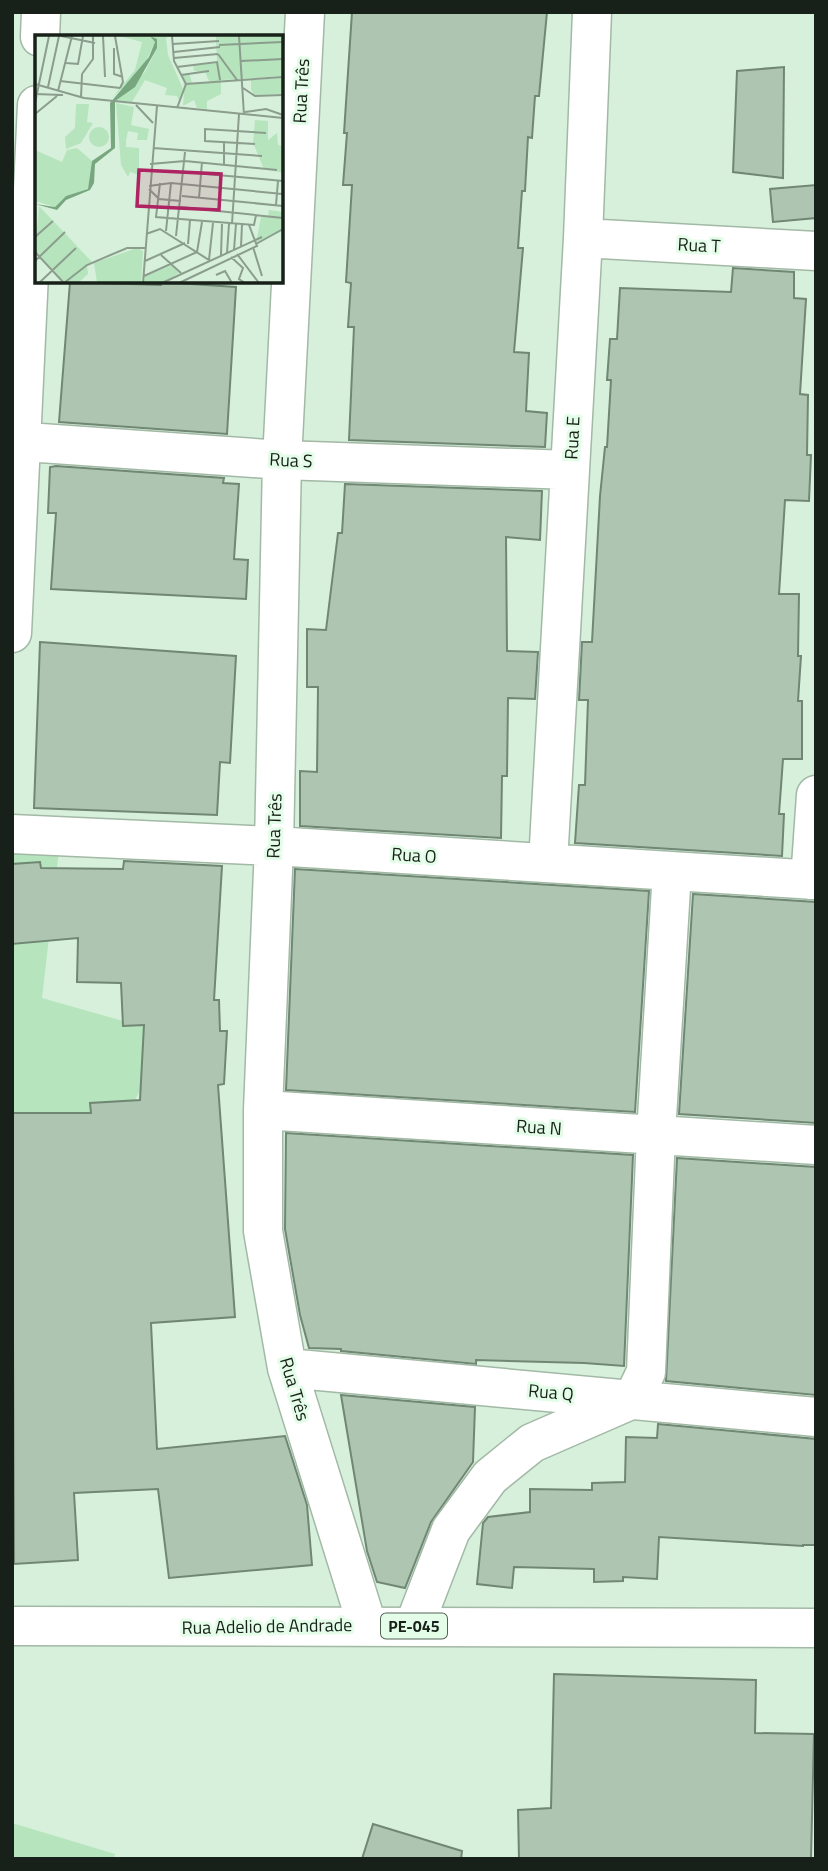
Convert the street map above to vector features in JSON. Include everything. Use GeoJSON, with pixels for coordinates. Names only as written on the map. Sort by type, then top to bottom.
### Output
{"type":"FeatureCollection","features":[{"type":"Feature","properties":{"kind":"street"},"geometry":{"type":"LineString","coordinates":[[40,35],[41,12]]}},
{"type":"Feature","properties":{"kind":"street","name":"Rua Três"},"geometry":{"type":"LineString","coordinates":[[305,12],[282,460],[274,846],[263,1110],[263,1231],[287,1368],[366,1625]]}},
{"type":"Feature","properties":{"kind":"street","name":"Rua E"},"geometry":{"type":"LineString","coordinates":[[548,863],[583,238],[592,12]]}},
{"type":"Feature","properties":{"kind":"street"},"geometry":{"type":"LineString","coordinates":[[12,633],[17,441],[35,139]]}},
{"type":"Feature","properties":{"kind":"street","name":"Rua T"},"geometry":{"type":"LineString","coordinates":[[583,238],[816,251]]}},
{"type":"Feature","properties":{"kind":"street","name":"Rua S"},"geometry":{"type":"LineString","coordinates":[[17,441],[282,460],[570,470]]}},
{"type":"Feature","properties":{"kind":"street"},"geometry":{"type":"LineString","coordinates":[[813,880],[816,794]]}},
{"type":"Feature","properties":{"kind":"street","name":"Rua O"},"geometry":{"type":"LineString","coordinates":[[12,834],[274,846],[813,880]]}},
{"type":"Feature","properties":{"kind":"street"},"geometry":{"type":"LineString","coordinates":[[414,1626],[451,1530],[490,1477],[532,1443],[633,1399],[646,1372],[656,1134],[672,871]]}},
{"type":"Feature","properties":{"kind":"street","name":"Rua N"},"geometry":{"type":"LineString","coordinates":[[263,1110],[816,1145]]}},
{"type":"Feature","properties":{"kind":"street","name":"Rua Q"},"geometry":{"type":"LineString","coordinates":[[287,1368],[816,1416]]}},
{"type":"Feature","properties":{"kind":"street","name":"Rua Adelio de Andrade"},"geometry":{"type":"LineString","coordinates":[[12,1626],[816,1628]]}},
{"type":"Feature","properties":{"kind":"green space"},"geometry":{"type":"Polygon","coordinates":[[[12,850],[59,850],[42,998],[144,1027],[141,1089],[58,1237],[12,1240],[12,850]]]}},
{"type":"Feature","properties":{"kind":"green space"},"geometry":{"type":"Polygon","coordinates":[[[12,1823],[115,1854],[114,1859],[12,1859],[12,1823]]]}},
{"type":"Feature","properties":{"kind":"building"},"geometry":{"type":"Polygon","coordinates":[[[352,12],[547,12],[539,96],[535,96],[532,138],[528,137],[525,191],[522,191],[518,248],[523,248],[514,352],[529,353],[526,411],[547,413],[545,447],[349,440],[354,327],[348,327],[351,283],[346,282],[352,185],[343,185],[352,12]]]}},
{"type":"Feature","properties":{"kind":"building"},"geometry":{"type":"Polygon","coordinates":[[[784,67],[783,178],[733,172],[737,71],[784,67]]]}},
{"type":"Feature","properties":{"kind":"building"},"geometry":{"type":"Polygon","coordinates":[[[816,185],[816,218],[773,222],[770,189],[816,185]]]}},
{"type":"Feature","properties":{"kind":"building"},"geometry":{"type":"Polygon","coordinates":[[[733,268],[794,272],[794,298],[806,299],[800,394],[808,395],[807,455],[811,455],[809,501],[785,500],[779,594],[799,594],[798,656],[801,656],[798,701],[802,701],[802,759],[783,759],[779,814],[784,814],[782,856],[575,843],[579,785],[585,785],[588,700],[579,700],[582,642],[592,642],[600,496],[607,447],[611,380],[607,380],[610,339],[617,339],[620,288],[731,292],[733,268]]]}},
{"type":"Feature","properties":{"kind":"building"},"geometry":{"type":"Polygon","coordinates":[[[70,284],[192,284],[236,287],[227,434],[59,422],[70,284]]]}},
{"type":"Feature","properties":{"kind":"building"},"geometry":{"type":"Polygon","coordinates":[[[50,467],[224,478],[223,483],[239,484],[234,559],[248,560],[246,599],[51,589],[56,513],[48,513],[50,467]]]}},
{"type":"Feature","properties":{"kind":"building"},"geometry":{"type":"Polygon","coordinates":[[[345,484],[542,491],[540,540],[506,537],[507,651],[538,652],[535,699],[508,698],[507,776],[502,776],[501,838],[300,826],[300,771],[317,772],[318,687],[307,687],[307,629],[326,630],[338,533],[342,533],[345,484]]]}},
{"type":"Feature","properties":{"kind":"building"},"geometry":{"type":"Polygon","coordinates":[[[40,642],[236,656],[230,763],[220,762],[217,815],[34,808],[40,642]]]}},
{"type":"Feature","properties":{"kind":"building"},"geometry":{"type":"Polygon","coordinates":[[[124,861],[222,866],[214,1000],[219,1000],[220,1031],[227,1031],[224,1084],[218,1085],[235,1317],[151,1323],[157,1449],[285,1436],[307,1505],[312,1565],[169,1578],[158,1489],[74,1493],[78,1560],[14,1564],[12,1113],[91,1113],[90,1103],[140,1100],[144,1025],[123,1026],[121,983],[77,982],[78,938],[12,944],[12,864],[40,862],[41,868],[123,869],[124,861]]]}},
{"type":"Feature","properties":{"kind":"building"},"geometry":{"type":"Polygon","coordinates":[[[295,869],[649,891],[635,1112],[286,1090],[295,869]]]}},
{"type":"Feature","properties":{"kind":"building"},"geometry":{"type":"Polygon","coordinates":[[[693,894],[816,902],[816,1123],[679,1114],[693,894]]]}},
{"type":"Feature","properties":{"kind":"building"},"geometry":{"type":"Polygon","coordinates":[[[286,1133],[633,1155],[624,1366],[476,1360],[476,1364],[309,1348],[300,1315],[285,1229],[286,1133]]]}},
{"type":"Feature","properties":{"kind":"building"},"geometry":{"type":"Polygon","coordinates":[[[677,1158],[816,1167],[816,1395],[666,1381],[677,1158]]]}},
{"type":"Feature","properties":{"kind":"building"},"geometry":{"type":"Polygon","coordinates":[[[341,1395],[475,1407],[473,1462],[431,1522],[405,1588],[377,1582],[367,1551],[341,1395]]]}},
{"type":"Feature","properties":{"kind":"building"},"geometry":{"type":"Polygon","coordinates":[[[658,1424],[816,1439],[816,1545],[659,1537],[657,1579],[623,1577],[623,1581],[594,1582],[594,1569],[514,1567],[512,1588],[477,1584],[483,1523],[488,1517],[530,1512],[530,1489],[592,1490],[592,1483],[625,1482],[626,1437],[657,1438],[658,1424]]]}},
{"type":"Feature","properties":{"kind":"building"},"geometry":{"type":"Polygon","coordinates":[[[554,1674],[756,1680],[755,1733],[814,1734],[811,1859],[519,1859],[518,1810],[551,1808],[554,1674]]]}},
{"type":"Feature","properties":{"kind":"building"},"geometry":{"type":"Polygon","coordinates":[[[373,1824],[462,1851],[461,1859],[362,1859],[373,1824]]]}}]}
